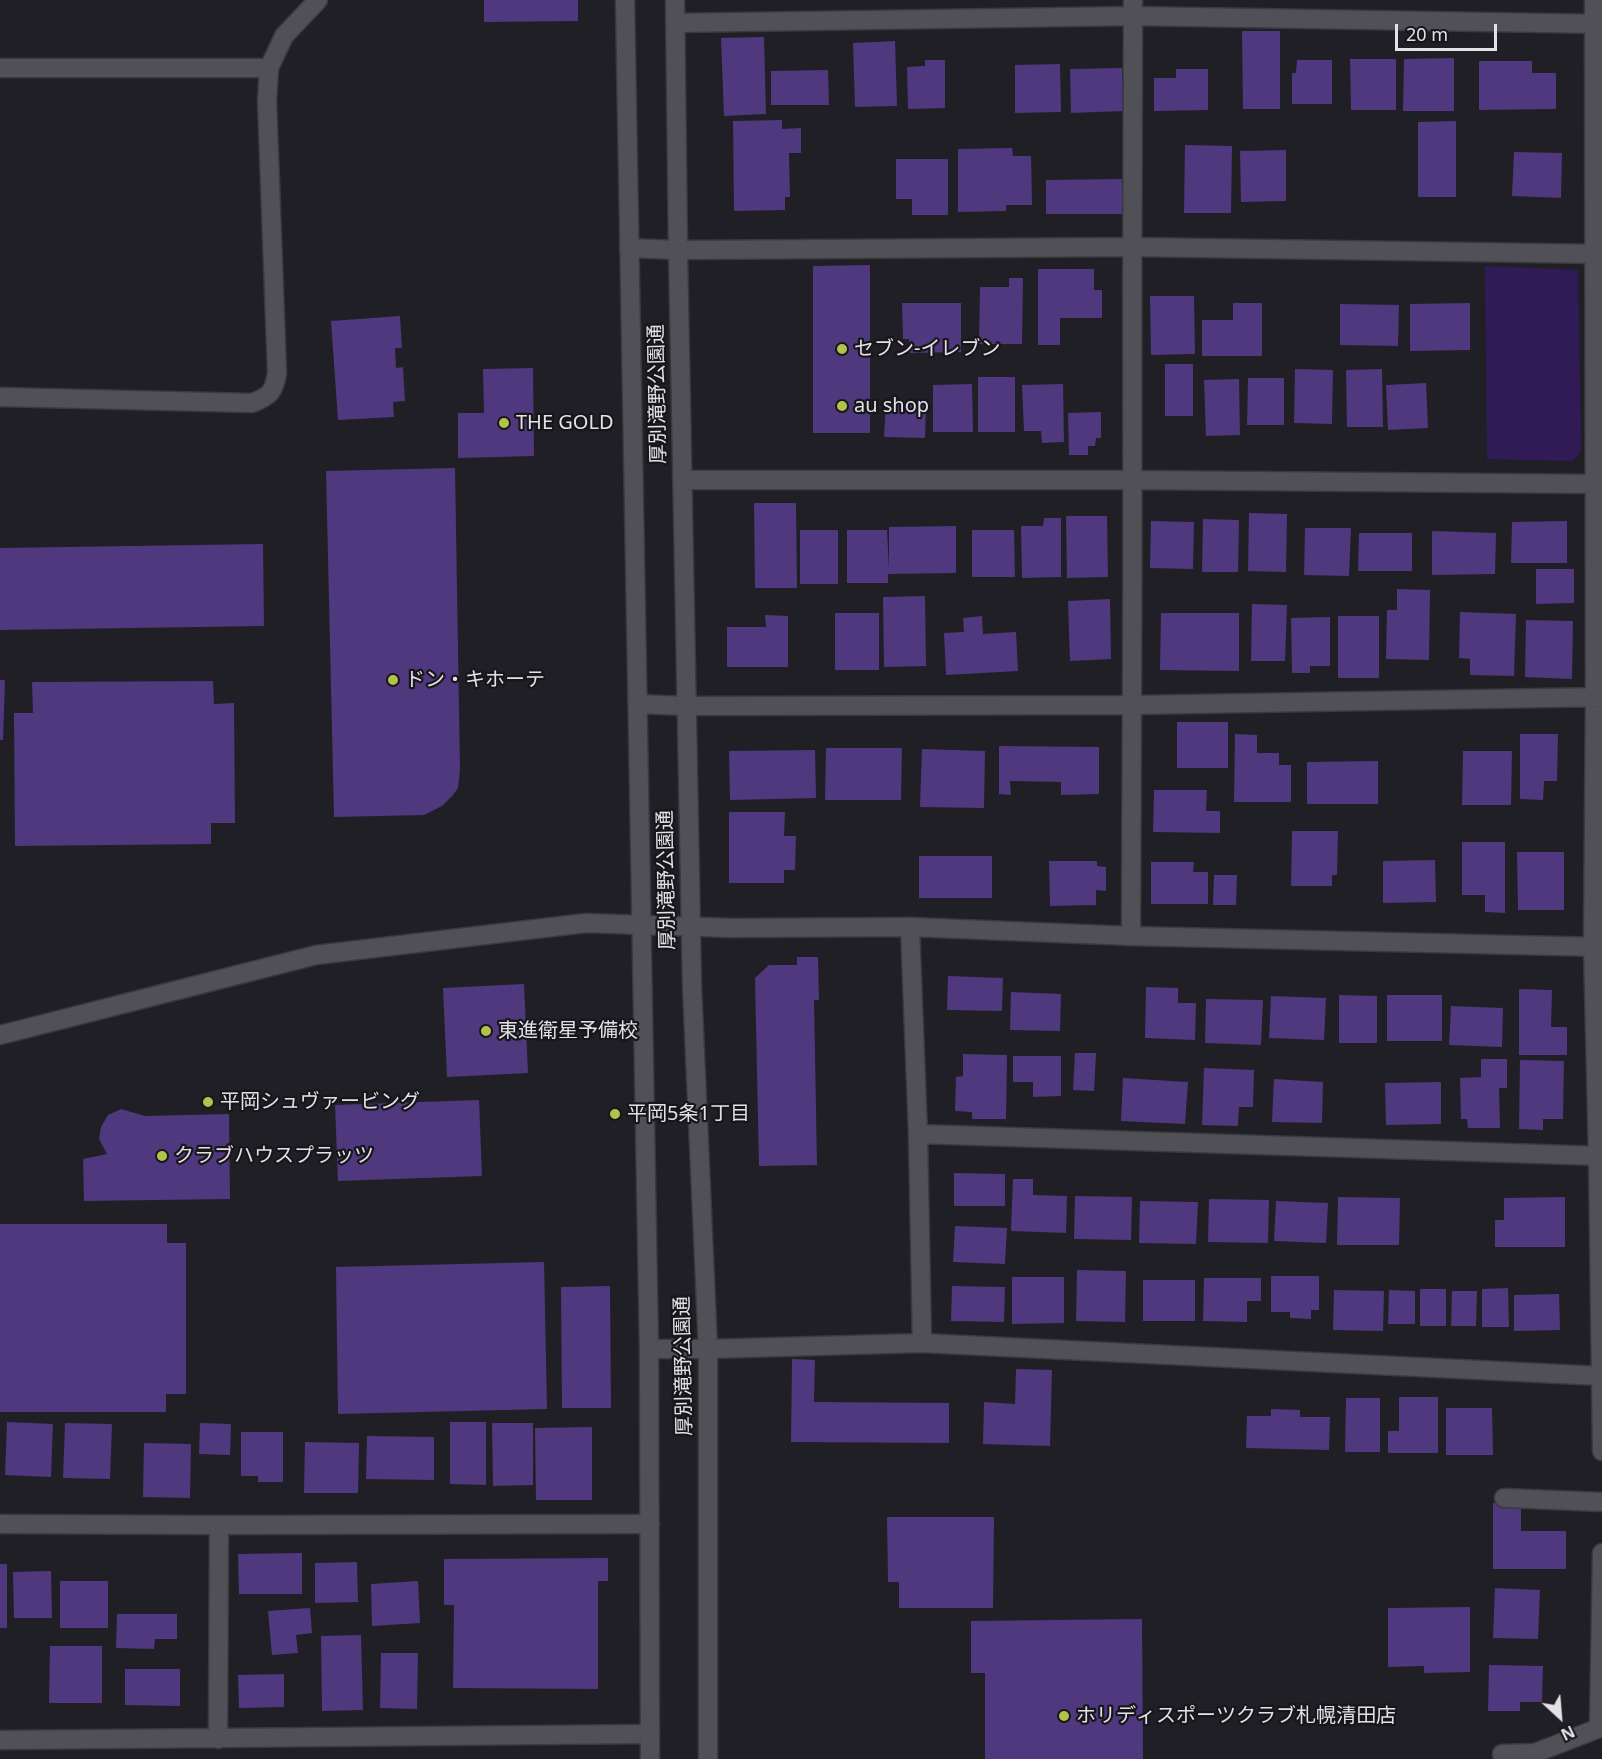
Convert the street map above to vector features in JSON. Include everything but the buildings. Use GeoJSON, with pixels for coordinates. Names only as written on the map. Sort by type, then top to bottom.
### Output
{"type":"FeatureCollection","features":[{"type":"Feature","properties":{"kind":"street"},"geometry":{"type":"LineString","coordinates":[[0,397],[252,403],[265,398],[275,387],[277,373],[268,112],[269,68],[284,36],[318,0]]}},
{"type":"Feature","properties":{"kind":"street","name":"厚別滝野公園通"},"geometry":{"type":"LineString","coordinates":[[625,0],[649,1348],[650,1759]]}},
{"type":"Feature","properties":{"kind":"street","name":"厚別滝野公園通"},"geometry":{"type":"LineString","coordinates":[[675,0],[692,986],[708,1349],[708,1759]]}},
{"type":"Feature","properties":{"kind":"street"},"geometry":{"type":"LineString","coordinates":[[1594,0],[1598,24],[1597,946],[1602,1451]]}},
{"type":"Feature","properties":{"kind":"street"},"geometry":{"type":"LineString","coordinates":[[1131,936],[1134,705],[1133,8]]}},
{"type":"Feature","properties":{"kind":"street"},"geometry":{"type":"LineString","coordinates":[[675,23],[1133,8],[1598,24]]}},
{"type":"Feature","properties":{"kind":"street"},"geometry":{"type":"LineString","coordinates":[[0,68],[269,68]]}},
{"type":"Feature","properties":{"kind":"street"},"geometry":{"type":"LineString","coordinates":[[628,248],[678,250],[1132,247],[1598,254]]}},
{"type":"Feature","properties":{"kind":"street"},"geometry":{"type":"LineString","coordinates":[[682,480],[1132,480],[1598,484]]}},
{"type":"Feature","properties":{"kind":"street"},"geometry":{"type":"LineString","coordinates":[[638,704],[686,706],[1134,705],[1598,696]]}},
{"type":"Feature","properties":{"kind":"street"},"geometry":{"type":"LineString","coordinates":[[0,1035],[316,955],[586,923],[730,928],[910,927],[1131,936],[1597,946]]}},
{"type":"Feature","properties":{"kind":"street"},"geometry":{"type":"LineString","coordinates":[[910,927],[918,1134],[922,1343]]}},
{"type":"Feature","properties":{"kind":"street"},"geometry":{"type":"LineString","coordinates":[[918,1134],[1600,1156]]}},
{"type":"Feature","properties":{"kind":"street"},"geometry":{"type":"LineString","coordinates":[[649,1348],[708,1349],[922,1343],[1601,1376]]}},
{"type":"Feature","properties":{"kind":"street"},"geometry":{"type":"LineString","coordinates":[[1504,1498],[1602,1502]]}},
{"type":"Feature","properties":{"kind":"street"},"geometry":{"type":"LineString","coordinates":[[0,1524],[650,1524]]}},
{"type":"Feature","properties":{"kind":"street"},"geometry":{"type":"LineString","coordinates":[[218,1739],[219,1525]]}},
{"type":"Feature","properties":{"kind":"street"},"geometry":{"type":"LineString","coordinates":[[1502,1754],[1535,1753],[1600,1727],[1602,1553]]}},
{"type":"Feature","properties":{"kind":"street"},"geometry":{"type":"LineString","coordinates":[[0,1740],[650,1734]]}},
{"type":"Feature","properties":{"kind":"shaded area"},"geometry":{"type":"Polygon","coordinates":[[[1485,266],[1578,270],[1581,451],[1573,461],[1487,459],[1485,266]]]}},
{"type":"Feature","properties":{"kind":"place","name":"セブン-イレブン"},"geometry":{"type":"Point","coordinates":[842,349]}},
{"type":"Feature","properties":{"kind":"place","name":"au shop"},"geometry":{"type":"Point","coordinates":[842,406]}},
{"type":"Feature","properties":{"kind":"place","name":"THE GOLD"},"geometry":{"type":"Point","coordinates":[504,423]}},
{"type":"Feature","properties":{"kind":"place","name":"ドン・キホーテ"},"geometry":{"type":"Point","coordinates":[393,680]}},
{"type":"Feature","properties":{"kind":"place","name":"東進衛星予備校"},"geometry":{"type":"Point","coordinates":[486,1031]}},
{"type":"Feature","properties":{"kind":"place","name":"平岡シュヴァービング"},"geometry":{"type":"Point","coordinates":[208,1102]}},
{"type":"Feature","properties":{"kind":"place","name":"平岡5条1丁目"},"geometry":{"type":"Point","coordinates":[615,1114]}},
{"type":"Feature","properties":{"kind":"place","name":"クラブハウスプラッツ"},"geometry":{"type":"Point","coordinates":[162,1156]}},
{"type":"Feature","properties":{"kind":"place","name":"ホリディスポーツクラブ札幌清田店"},"geometry":{"type":"Point","coordinates":[1064,1716]}}]}
